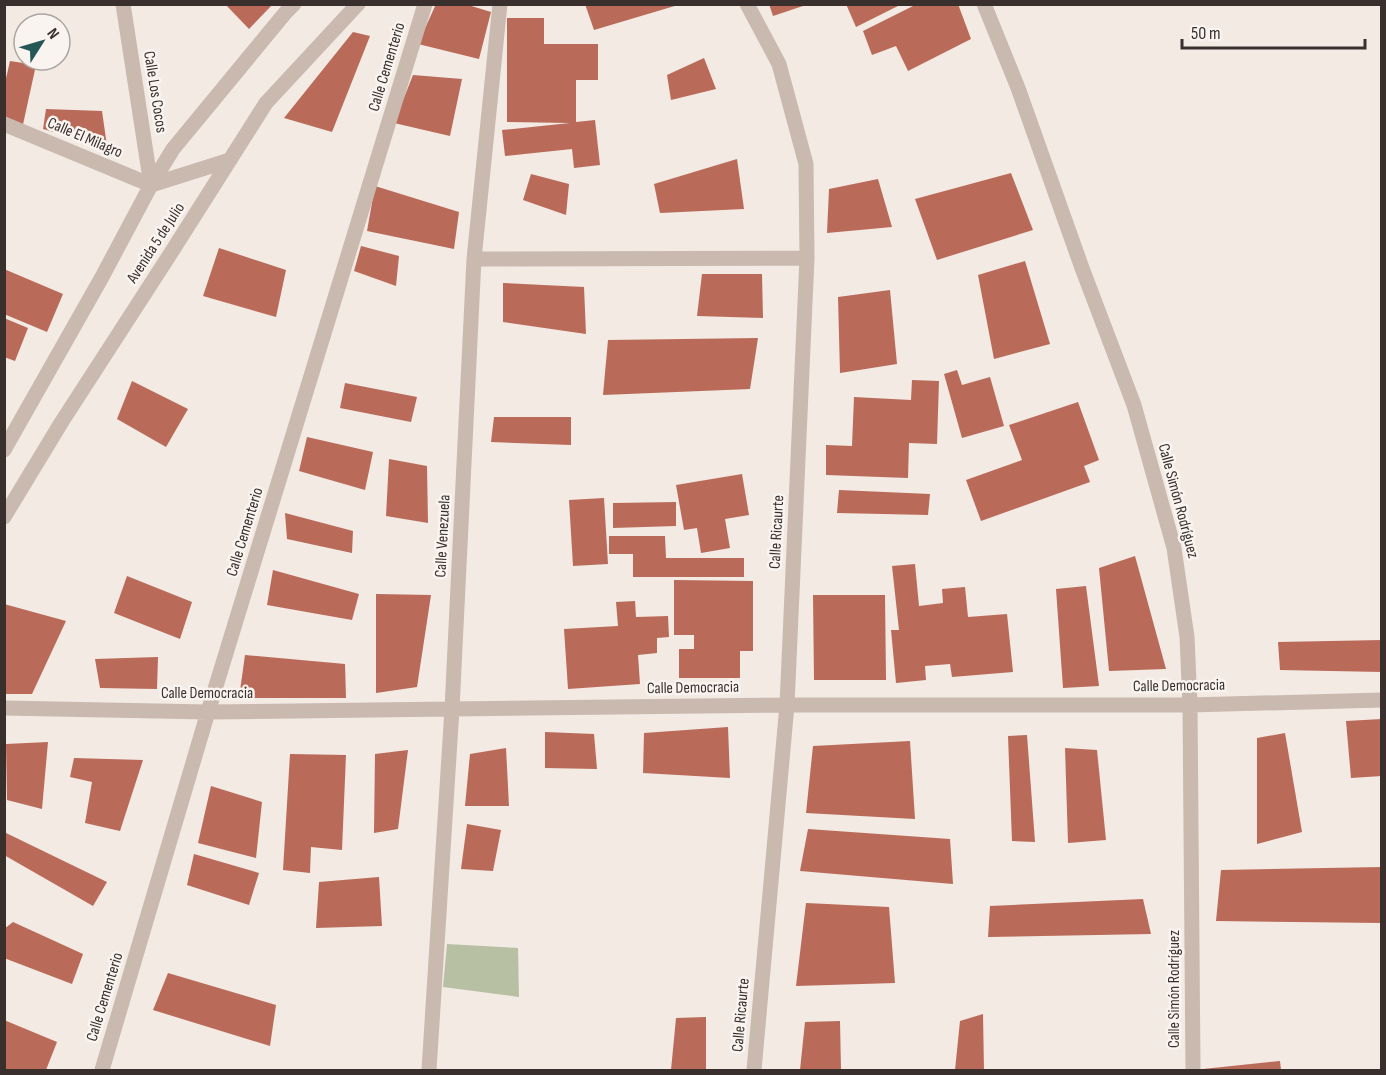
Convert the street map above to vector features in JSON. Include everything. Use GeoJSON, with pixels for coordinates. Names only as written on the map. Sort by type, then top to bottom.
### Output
{"type":"FeatureCollection","features":[{"type":"Feature","properties":{"kind":"street","name":"Calle Los Cocos"},"geometry":{"type":"LineString","coordinates":[[123,4],[151,185]]}},
{"type":"Feature","properties":{"kind":"street","name":"Avenida 5 de Julio"},"geometry":{"type":"LineString","coordinates":[[4,450],[173,149],[294,4]]}},
{"type":"Feature","properties":{"kind":"street","name":"Avenida 5 de Julio"},"geometry":{"type":"LineString","coordinates":[[4,517],[61,423],[266,103],[358,4]]}},
{"type":"Feature","properties":{"kind":"street","name":"Calle Cementerio"},"geometry":{"type":"LineString","coordinates":[[102,1071],[208,712],[425,4]]}},
{"type":"Feature","properties":{"kind":"street","name":"Calle Venezuela"},"geometry":{"type":"LineString","coordinates":[[429,1071],[452,709],[474,258],[500,4]]}},
{"type":"Feature","properties":{"kind":"street","name":"Calle Ricaurte"},"geometry":{"type":"LineString","coordinates":[[747,4],[779,64],[806,164],[807,258],[787,705],[754,1071]]}},
{"type":"Feature","properties":{"kind":"street","name":"Calle Simón Rodríguez"},"geometry":{"type":"LineString","coordinates":[[984,4],[1018,88],[1134,405],[1174,549],[1187,637],[1190,705],[1193,1071]]}},
{"type":"Feature","properties":{"kind":"street","name":"Calle El Milagro"},"geometry":{"type":"LineString","coordinates":[[4,124],[151,185]]}},
{"type":"Feature","properties":{"kind":"street"},"geometry":{"type":"LineString","coordinates":[[151,185],[230,160]]}},
{"type":"Feature","properties":{"kind":"street"},"geometry":{"type":"LineString","coordinates":[[474,258],[807,258]]}},
{"type":"Feature","properties":{"kind":"street","name":"Calle Democracia"},"geometry":{"type":"LineString","coordinates":[[4,708],[208,712],[787,705],[1190,705],[1382,700]]}},
{"type":"Feature","properties":{"kind":"green space"},"geometry":{"type":"Polygon","coordinates":[[[447,944],[518,948],[519,997],[443,987],[447,944]]]}},
{"type":"Feature","properties":{"kind":"building"},"geometry":{"type":"Polygon","coordinates":[[[225,4],[273,4],[249,29],[225,4]]]}},
{"type":"Feature","properties":{"kind":"building"},"geometry":{"type":"Polygon","coordinates":[[[436,4],[465,4],[491,12],[479,59],[418,44],[436,4]]]}},
{"type":"Feature","properties":{"kind":"building"},"geometry":{"type":"Polygon","coordinates":[[[585,4],[678,4],[678,5],[594,30],[585,4]]]}},
{"type":"Feature","properties":{"kind":"building"},"geometry":{"type":"Polygon","coordinates":[[[769,4],[806,4],[806,5],[773,16],[769,4]]]}},
{"type":"Feature","properties":{"kind":"building"},"geometry":{"type":"Polygon","coordinates":[[[846,4],[902,4],[856,27],[846,4]]]}},
{"type":"Feature","properties":{"kind":"building"},"geometry":{"type":"Polygon","coordinates":[[[917,4],[958,4],[971,39],[908,71],[896,46],[872,55],[863,31],[917,4]]]}},
{"type":"Feature","properties":{"kind":"building"},"geometry":{"type":"Polygon","coordinates":[[[507,18],[544,18],[544,44],[598,44],[598,80],[576,80],[576,122],[595,120],[600,165],[574,168],[572,149],[505,156],[502,130],[570,123],[507,122],[507,18]]]}},
{"type":"Feature","properties":{"kind":"building"},"geometry":{"type":"Polygon","coordinates":[[[353,32],[370,36],[332,132],[284,118],[353,32]]]}},
{"type":"Feature","properties":{"kind":"building"},"geometry":{"type":"Polygon","coordinates":[[[704,58],[716,89],[671,100],[667,75],[704,58]]]}},
{"type":"Feature","properties":{"kind":"building"},"geometry":{"type":"Polygon","coordinates":[[[10,61],[12,61],[12,72],[34,72],[22,129],[4,121],[4,87],[10,61]]]}},
{"type":"Feature","properties":{"kind":"building"},"geometry":{"type":"Polygon","coordinates":[[[413,75],[462,79],[450,136],[394,123],[413,75]]]}},
{"type":"Feature","properties":{"kind":"building"},"geometry":{"type":"Polygon","coordinates":[[[46,109],[102,111],[107,146],[43,129],[46,109]]]}},
{"type":"Feature","properties":{"kind":"building"},"geometry":{"type":"Polygon","coordinates":[[[737,159],[744,209],[660,213],[654,184],[737,159]]]}},
{"type":"Feature","properties":{"kind":"building"},"geometry":{"type":"Polygon","coordinates":[[[1011,173],[1033,230],[937,260],[915,199],[1011,173]]]}},
{"type":"Feature","properties":{"kind":"building"},"geometry":{"type":"Polygon","coordinates":[[[531,174],[569,184],[566,215],[523,200],[531,174]]]}},
{"type":"Feature","properties":{"kind":"building"},"geometry":{"type":"Polygon","coordinates":[[[878,179],[892,227],[827,233],[829,189],[878,179]]]}},
{"type":"Feature","properties":{"kind":"building"},"geometry":{"type":"Polygon","coordinates":[[[375,186],[459,212],[454,249],[367,231],[375,186]]]}},
{"type":"Feature","properties":{"kind":"building"},"geometry":{"type":"Polygon","coordinates":[[[361,246],[399,256],[396,286],[354,271],[361,246]]]}},
{"type":"Feature","properties":{"kind":"building"},"geometry":{"type":"Polygon","coordinates":[[[219,248],[286,270],[276,317],[203,296],[219,248]]]}},
{"type":"Feature","properties":{"kind":"building"},"geometry":{"type":"Polygon","coordinates":[[[1025,261],[1050,344],[994,359],[978,275],[1025,261]]]}},
{"type":"Feature","properties":{"kind":"building"},"geometry":{"type":"Polygon","coordinates":[[[4,269],[63,294],[47,332],[4,314],[4,269]]]}},
{"type":"Feature","properties":{"kind":"building"},"geometry":{"type":"Polygon","coordinates":[[[702,274],[762,274],[763,318],[697,316],[702,274]]]}},
{"type":"Feature","properties":{"kind":"building"},"geometry":{"type":"Polygon","coordinates":[[[503,283],[584,287],[586,334],[503,322],[503,283]]]}},
{"type":"Feature","properties":{"kind":"building"},"geometry":{"type":"Polygon","coordinates":[[[890,290],[897,364],[840,373],[838,297],[890,290]]]}},
{"type":"Feature","properties":{"kind":"building"},"geometry":{"type":"Polygon","coordinates":[[[4,318],[28,328],[15,361],[4,357],[4,318]]]}},
{"type":"Feature","properties":{"kind":"building"},"geometry":{"type":"Polygon","coordinates":[[[758,338],[750,389],[603,395],[608,340],[758,338]]]}},
{"type":"Feature","properties":{"kind":"building"},"geometry":{"type":"Polygon","coordinates":[[[957,370],[962,385],[990,377],[1004,426],[962,438],[944,374],[957,370]]]}},
{"type":"Feature","properties":{"kind":"building"},"geometry":{"type":"Polygon","coordinates":[[[912,380],[939,381],[937,444],[909,443],[908,478],[826,475],[826,445],[852,446],[854,397],[911,400],[912,380]]]}},
{"type":"Feature","properties":{"kind":"building"},"geometry":{"type":"Polygon","coordinates":[[[132,381],[188,409],[166,447],[117,419],[132,381]]]}},
{"type":"Feature","properties":{"kind":"building"},"geometry":{"type":"Polygon","coordinates":[[[345,383],[417,397],[411,422],[340,408],[345,383]]]}},
{"type":"Feature","properties":{"kind":"building"},"geometry":{"type":"Polygon","coordinates":[[[1078,402],[1099,460],[1084,466],[1090,482],[981,521],[966,480],[1022,460],[1009,425],[1078,402]]]}},
{"type":"Feature","properties":{"kind":"building"},"geometry":{"type":"Polygon","coordinates":[[[494,417],[571,417],[571,445],[491,442],[494,417]]]}},
{"type":"Feature","properties":{"kind":"building"},"geometry":{"type":"Polygon","coordinates":[[[307,437],[373,452],[365,490],[299,471],[307,437]]]}},
{"type":"Feature","properties":{"kind":"building"},"geometry":{"type":"Polygon","coordinates":[[[389,459],[427,466],[428,523],[386,516],[389,459]]]}},
{"type":"Feature","properties":{"kind":"building"},"geometry":{"type":"Polygon","coordinates":[[[742,474],[749,515],[725,519],[730,548],[701,553],[697,528],[684,530],[676,485],[742,474]]]}},
{"type":"Feature","properties":{"kind":"building"},"geometry":{"type":"Polygon","coordinates":[[[839,490],[930,494],[928,515],[837,513],[839,490]]]}},
{"type":"Feature","properties":{"kind":"building"},"geometry":{"type":"Polygon","coordinates":[[[604,498],[608,564],[573,566],[569,500],[604,498]]]}},
{"type":"Feature","properties":{"kind":"building"},"geometry":{"type":"Polygon","coordinates":[[[676,502],[676,526],[613,528],[613,503],[676,502]]]}},
{"type":"Feature","properties":{"kind":"building"},"geometry":{"type":"Polygon","coordinates":[[[285,513],[353,531],[352,553],[287,539],[285,513]]]}},
{"type":"Feature","properties":{"kind":"building"},"geometry":{"type":"Polygon","coordinates":[[[609,536],[665,536],[666,558],[744,558],[744,577],[633,577],[633,554],[609,554],[609,536]]]}},
{"type":"Feature","properties":{"kind":"building"},"geometry":{"type":"Polygon","coordinates":[[[1135,556],[1166,669],[1109,671],[1099,568],[1135,556]]]}},
{"type":"Feature","properties":{"kind":"building"},"geometry":{"type":"Polygon","coordinates":[[[915,564],[919,606],[943,603],[942,589],[965,587],[968,617],[1007,614],[1013,672],[952,677],[950,664],[925,666],[926,680],[896,683],[891,630],[899,630],[892,566],[915,564]]]}},
{"type":"Feature","properties":{"kind":"building"},"geometry":{"type":"Polygon","coordinates":[[[273,570],[359,594],[352,620],[267,605],[273,570]]]}},
{"type":"Feature","properties":{"kind":"building"},"geometry":{"type":"Polygon","coordinates":[[[127,576],[192,602],[180,639],[114,613],[127,576]]]}},
{"type":"Feature","properties":{"kind":"building"},"geometry":{"type":"Polygon","coordinates":[[[674,580],[753,581],[753,651],[740,651],[740,678],[679,678],[679,649],[694,649],[694,635],[674,635],[674,580]]]}},
{"type":"Feature","properties":{"kind":"building"},"geometry":{"type":"Polygon","coordinates":[[[1086,586],[1099,686],[1063,688],[1056,589],[1086,586]]]}},
{"type":"Feature","properties":{"kind":"building"},"geometry":{"type":"Polygon","coordinates":[[[376,594],[431,595],[417,687],[376,693],[376,594]]]}},
{"type":"Feature","properties":{"kind":"building"},"geometry":{"type":"Polygon","coordinates":[[[813,595],[885,595],[886,680],[814,680],[813,595]]]}},
{"type":"Feature","properties":{"kind":"building"},"geometry":{"type":"Polygon","coordinates":[[[635,601],[636,617],[668,616],[669,637],[657,638],[657,653],[638,655],[640,684],[568,689],[564,629],[618,626],[616,602],[635,601]]]}},
{"type":"Feature","properties":{"kind":"building"},"geometry":{"type":"Polygon","coordinates":[[[4,604],[66,621],[32,694],[4,694],[4,604]]]}},
{"type":"Feature","properties":{"kind":"building"},"geometry":{"type":"Polygon","coordinates":[[[1382,640],[1382,672],[1280,670],[1278,642],[1382,640]]]}},
{"type":"Feature","properties":{"kind":"building"},"geometry":{"type":"Polygon","coordinates":[[[245,655],[345,664],[346,698],[239,698],[245,655]]]}},
{"type":"Feature","properties":{"kind":"building"},"geometry":{"type":"Polygon","coordinates":[[[158,657],[157,689],[100,688],[95,659],[158,657]]]}},
{"type":"Feature","properties":{"kind":"building"},"geometry":{"type":"Polygon","coordinates":[[[1382,719],[1382,776],[1351,778],[1346,721],[1382,719]]]}},
{"type":"Feature","properties":{"kind":"building"},"geometry":{"type":"Polygon","coordinates":[[[728,727],[730,778],[643,773],[644,733],[728,727]]]}},
{"type":"Feature","properties":{"kind":"building"},"geometry":{"type":"Polygon","coordinates":[[[545,732],[594,734],[597,769],[545,768],[545,732]]]}},
{"type":"Feature","properties":{"kind":"building"},"geometry":{"type":"Polygon","coordinates":[[[1285,733],[1302,832],[1257,844],[1257,738],[1285,733]]]}},
{"type":"Feature","properties":{"kind":"building"},"geometry":{"type":"Polygon","coordinates":[[[1027,735],[1035,842],[1012,841],[1008,736],[1027,735]]]}},
{"type":"Feature","properties":{"kind":"building"},"geometry":{"type":"Polygon","coordinates":[[[910,741],[915,819],[806,813],[813,746],[910,741]]]}},
{"type":"Feature","properties":{"kind":"building"},"geometry":{"type":"Polygon","coordinates":[[[48,742],[42,809],[7,800],[6,744],[48,742]]]}},
{"type":"Feature","properties":{"kind":"building"},"geometry":{"type":"Polygon","coordinates":[[[506,748],[509,806],[465,806],[470,754],[506,748]]]}},
{"type":"Feature","properties":{"kind":"building"},"geometry":{"type":"Polygon","coordinates":[[[1065,748],[1097,750],[1106,840],[1068,843],[1065,748]]]}},
{"type":"Feature","properties":{"kind":"building"},"geometry":{"type":"Polygon","coordinates":[[[408,750],[398,829],[374,833],[375,754],[408,750]]]}},
{"type":"Feature","properties":{"kind":"building"},"geometry":{"type":"Polygon","coordinates":[[[290,754],[346,755],[342,850],[311,847],[310,873],[283,870],[290,754]]]}},
{"type":"Feature","properties":{"kind":"building"},"geometry":{"type":"Polygon","coordinates":[[[74,758],[143,760],[120,831],[85,823],[92,782],[70,777],[74,758]]]}},
{"type":"Feature","properties":{"kind":"building"},"geometry":{"type":"Polygon","coordinates":[[[211,786],[262,802],[256,858],[198,843],[211,786]]]}},
{"type":"Feature","properties":{"kind":"building"},"geometry":{"type":"Polygon","coordinates":[[[467,824],[501,830],[493,871],[461,869],[467,824]]]}},
{"type":"Feature","properties":{"kind":"building"},"geometry":{"type":"Polygon","coordinates":[[[808,829],[950,839],[953,884],[800,871],[808,829]]]}},
{"type":"Feature","properties":{"kind":"building"},"geometry":{"type":"Polygon","coordinates":[[[4,832],[107,882],[93,906],[4,855],[4,832]]]}},
{"type":"Feature","properties":{"kind":"building"},"geometry":{"type":"Polygon","coordinates":[[[194,854],[259,873],[249,905],[187,885],[194,854]]]}},
{"type":"Feature","properties":{"kind":"building"},"geometry":{"type":"Polygon","coordinates":[[[1382,867],[1382,923],[1216,921],[1221,870],[1382,867]]]}},
{"type":"Feature","properties":{"kind":"building"},"geometry":{"type":"Polygon","coordinates":[[[379,877],[382,926],[316,928],[319,882],[379,877]]]}},
{"type":"Feature","properties":{"kind":"building"},"geometry":{"type":"Polygon","coordinates":[[[1143,899],[1151,934],[988,937],[990,906],[1143,899]]]}},
{"type":"Feature","properties":{"kind":"building"},"geometry":{"type":"Polygon","coordinates":[[[806,903],[889,907],[895,983],[796,986],[806,903]]]}},
{"type":"Feature","properties":{"kind":"building"},"geometry":{"type":"Polygon","coordinates":[[[13,922],[83,954],[72,984],[4,958],[4,929],[13,922]]]}},
{"type":"Feature","properties":{"kind":"building"},"geometry":{"type":"Polygon","coordinates":[[[168,973],[276,1005],[270,1046],[153,1010],[168,973]]]}},
{"type":"Feature","properties":{"kind":"building"},"geometry":{"type":"Polygon","coordinates":[[[983,1014],[984,1070],[955,1070],[960,1021],[983,1014]]]}},
{"type":"Feature","properties":{"kind":"building"},"geometry":{"type":"Polygon","coordinates":[[[706,1017],[706,1070],[671,1070],[676,1018],[706,1017]]]}},
{"type":"Feature","properties":{"kind":"building"},"geometry":{"type":"Polygon","coordinates":[[[4,1020],[57,1042],[46,1070],[4,1070],[4,1020]]]}},
{"type":"Feature","properties":{"kind":"building"},"geometry":{"type":"Polygon","coordinates":[[[840,1021],[841,1070],[800,1070],[805,1022],[840,1021]]]}},
{"type":"Feature","properties":{"kind":"building"},"geometry":{"type":"Polygon","coordinates":[[[1280,1061],[1281,1070],[1203,1070],[1203,1069],[1280,1061]]]}}]}
